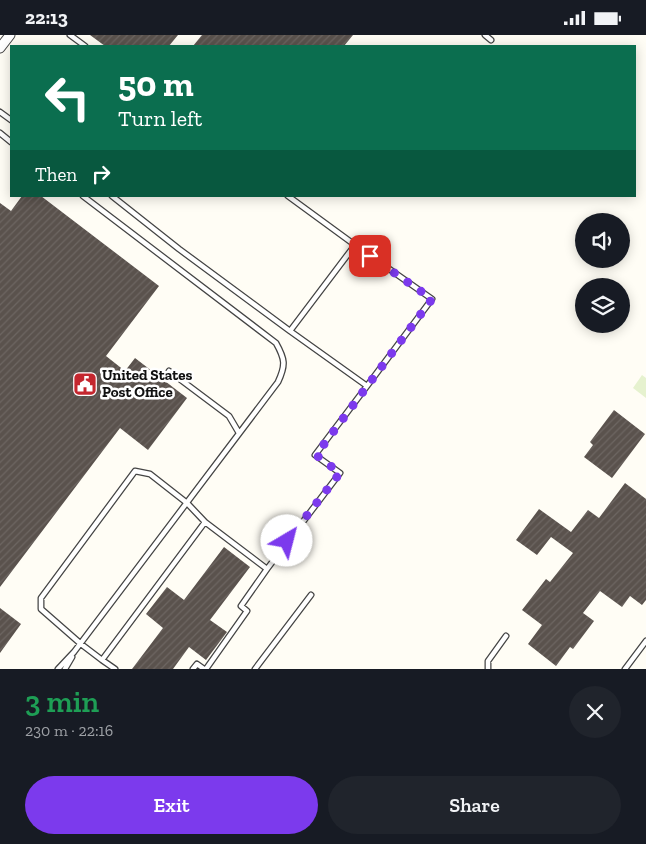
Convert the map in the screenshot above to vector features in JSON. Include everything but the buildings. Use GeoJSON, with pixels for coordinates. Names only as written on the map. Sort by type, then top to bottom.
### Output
{"type":"FeatureCollection","features":[{"type":"Feature","properties":{"kind":"street"},"geometry":{"type":"LineString","coordinates":[[0,48],[10,35]]}},
{"type":"Feature","properties":{"kind":"lane"},"geometry":{"type":"LineString","coordinates":[[70,35],[84,45]]}},
{"type":"Feature","properties":{"kind":"lane"},"geometry":{"type":"LineString","coordinates":[[484,35],[491,40]]}},
{"type":"Feature","properties":{"kind":"lane"},"geometry":{"type":"LineString","coordinates":[[0,112],[10,120]]}},
{"type":"Feature","properties":{"kind":"lane"},"geometry":{"type":"LineString","coordinates":[[58,669],[74,652],[187,503],[278,382],[283,371],[283,356],[276,343],[84,197]]}},
{"type":"Feature","properties":{"kind":"lane"},"geometry":{"type":"LineString","coordinates":[[113,197],[179,249],[366,386]]}},
{"type":"Feature","properties":{"kind":"lane"},"geometry":{"type":"LineString","coordinates":[[193,669],[197,664],[205,669],[247,611],[241,606],[266,569],[340,473],[316,455],[432,299],[289,197]]}},
{"type":"Feature","properties":{"kind":"lane"},"geometry":{"type":"LineString","coordinates":[[290,331],[355,245]]}},
{"type":"Feature","properties":{"kind":"lane"},"geometry":{"type":"LineString","coordinates":[[169,371],[229,417],[239,433]]}},
{"type":"Feature","properties":{"kind":"lane"},"geometry":{"type":"LineString","coordinates":[[115,669],[80,644],[41,609],[41,598],[135,471],[150,474],[187,503],[205,522],[266,569]]}},
{"type":"Feature","properties":{"kind":"lane"},"geometry":{"type":"LineString","coordinates":[[102,660],[205,522]]}},
{"type":"Feature","properties":{"kind":"lane"},"geometry":{"type":"LineString","coordinates":[[255,669],[311,595]]}},
{"type":"Feature","properties":{"kind":"lane"},"geometry":{"type":"LineString","coordinates":[[488,669],[488,661],[506,637]]}},
{"type":"Feature","properties":{"kind":"lane"},"geometry":{"type":"LineString","coordinates":[[625,669],[646,641]]}},
{"type":"Feature","properties":{"kind":"lane"},"geometry":{"type":"LineString","coordinates":[[66,669],[74,652]]}},
{"type":"Feature","properties":{"kind":"green space"},"geometry":{"type":"Polygon","coordinates":[[[642,375],[646,378],[646,398],[633,388],[642,375]]]}},
{"type":"Feature","properties":{"kind":"place","name":"United States Post Office"},"geometry":{"type":"Point","coordinates":[85,384]}},
{"type":"Feature","properties":{"kind":"route"},"geometry":{"type":"LineString","coordinates":[[287,541],[340,473],[316,455],[432,299],[370,256]]}}]}
